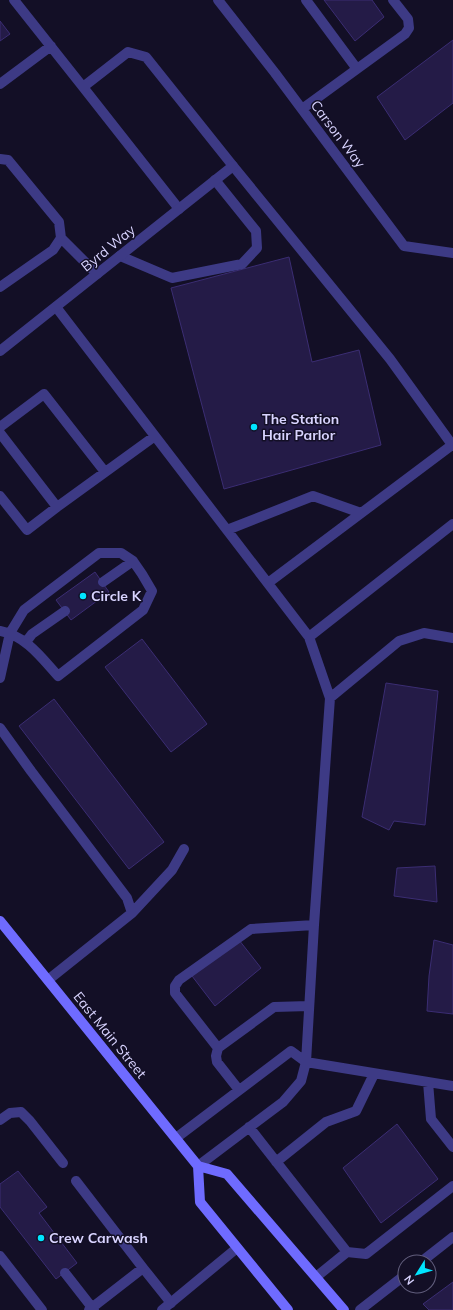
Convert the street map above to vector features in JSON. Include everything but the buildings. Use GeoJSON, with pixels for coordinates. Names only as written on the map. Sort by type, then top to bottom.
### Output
{"type":"FeatureCollection","features":[{"type":"Feature","properties":{"kind":"main road","name":"East Main Street"},"geometry":{"type":"LineString","coordinates":[[0,921],[198,1166]]}},
{"type":"Feature","properties":{"kind":"main road"},"geometry":{"type":"LineString","coordinates":[[288,1310],[200,1202],[198,1166],[227,1174],[344,1310]]}},
{"type":"Feature","properties":{"kind":"street"},"geometry":{"type":"LineString","coordinates":[[14,0],[179,209]]}},
{"type":"Feature","properties":{"kind":"street","name":"Carson Way"},"geometry":{"type":"LineString","coordinates":[[218,0],[302,109],[404,246],[452,251]]}},
{"type":"Feature","properties":{"kind":"street"},"geometry":{"type":"LineString","coordinates":[[306,0],[357,69]]}},
{"type":"Feature","properties":{"kind":"street"},"geometry":{"type":"LineString","coordinates":[[302,109],[404,34],[408,28],[408,19],[393,0]]}},
{"type":"Feature","properties":{"kind":"street"},"geometry":{"type":"LineString","coordinates":[[0,84],[51,46]]}},
{"type":"Feature","properties":{"kind":"street"},"geometry":{"type":"LineString","coordinates":[[83,87],[128,52],[146,57],[390,360],[453,446],[268,583]]}},
{"type":"Feature","properties":{"kind":"street"},"geometry":{"type":"LineString","coordinates":[[0,159],[8,160],[59,222],[61,238],[97,274]]}},
{"type":"Feature","properties":{"kind":"street","name":"Byrd Way"},"geometry":{"type":"LineString","coordinates":[[0,351],[233,166]]}},
{"type":"Feature","properties":{"kind":"street"},"geometry":{"type":"LineString","coordinates":[[120,256],[172,278],[242,264],[257,248],[256,231],[215,180]]}},
{"type":"Feature","properties":{"kind":"street"},"geometry":{"type":"LineString","coordinates":[[0,287],[53,250],[61,238]]}},
{"type":"Feature","properties":{"kind":"street"},"geometry":{"type":"LineString","coordinates":[[56,307],[309,637],[330,698],[306,1062],[301,1081],[283,1102],[198,1166]]}},
{"type":"Feature","properties":{"kind":"street"},"geometry":{"type":"LineString","coordinates":[[0,427],[44,394],[105,472]]}},
{"type":"Feature","properties":{"kind":"street"},"geometry":{"type":"LineString","coordinates":[[0,434],[57,507]]}},
{"type":"Feature","properties":{"kind":"street"},"geometry":{"type":"LineString","coordinates":[[0,496],[27,530],[155,436]]}},
{"type":"Feature","properties":{"kind":"street"},"geometry":{"type":"LineString","coordinates":[[227,530],[313,496],[361,513]]}},
{"type":"Feature","properties":{"kind":"street"},"geometry":{"type":"LineString","coordinates":[[309,637],[453,524]]}},
{"type":"Feature","properties":{"kind":"street"},"geometry":{"type":"LineString","coordinates":[[0,678],[5,632],[24,610],[99,553],[121,553],[132,560],[152,591],[143,610],[58,676],[26,642],[5,632]]}},
{"type":"Feature","properties":{"kind":"street"},"geometry":{"type":"LineString","coordinates":[[103,582],[132,560]]}},
{"type":"Feature","properties":{"kind":"street"},"geometry":{"type":"LineString","coordinates":[[26,642],[32,634],[65,611]]}},
{"type":"Feature","properties":{"kind":"street"},"geometry":{"type":"LineString","coordinates":[[330,698],[399,641],[424,634],[453,638]]}},
{"type":"Feature","properties":{"kind":"street"},"geometry":{"type":"LineString","coordinates":[[0,728],[127,898],[132,913]]}},
{"type":"Feature","properties":{"kind":"street"},"geometry":{"type":"LineString","coordinates":[[48,980],[132,913],[172,870],[184,849]]}},
{"type":"Feature","properties":{"kind":"street"},"geometry":{"type":"LineString","coordinates":[[218,1048],[175,993],[175,986],[179,980],[252,929],[314,925]]}},
{"type":"Feature","properties":{"kind":"street"},"geometry":{"type":"LineString","coordinates":[[239,1090],[217,1062],[216,1056],[218,1048],[274,1007],[309,1006]]}},
{"type":"Feature","properties":{"kind":"street"},"geometry":{"type":"LineString","coordinates":[[176,1138],[291,1051],[306,1062],[453,1086]]}},
{"type":"Feature","properties":{"kind":"street"},"geometry":{"type":"LineString","coordinates":[[276,1162],[326,1122],[356,1111],[374,1074]]}},
{"type":"Feature","properties":{"kind":"street"},"geometry":{"type":"LineString","coordinates":[[428,1082],[431,1118],[453,1147]]}},
{"type":"Feature","properties":{"kind":"street"},"geometry":{"type":"LineString","coordinates":[[0,1120],[10,1113],[21,1112],[30,1121],[63,1164]]}},
{"type":"Feature","properties":{"kind":"street"},"geometry":{"type":"LineString","coordinates":[[249,1127],[347,1252]]}},
{"type":"Feature","properties":{"kind":"street"},"geometry":{"type":"LineString","coordinates":[[76,1181],[170,1303]]}},
{"type":"Feature","properties":{"kind":"street"},"geometry":{"type":"LineString","coordinates":[[316,1277],[347,1252],[366,1254],[453,1186]]}},
{"type":"Feature","properties":{"kind":"street"},"geometry":{"type":"LineString","coordinates":[[431,1254],[453,1237]]}},
{"type":"Feature","properties":{"kind":"street"},"geometry":{"type":"LineString","coordinates":[[162,1310],[237,1248]]}},
{"type":"Feature","properties":{"kind":"street"},"geometry":{"type":"LineString","coordinates":[[0,1256],[42,1310]]}},
{"type":"Feature","properties":{"kind":"street"},"geometry":{"type":"LineString","coordinates":[[65,1272],[92,1309],[143,1268]]}},
{"type":"Feature","properties":{"kind":"street"},"geometry":{"type":"LineString","coordinates":[[360,1310],[397,1281]]}},
{"type":"Feature","properties":{"kind":"place","name":"The Station Hair Parlor"},"geometry":{"type":"Point","coordinates":[254,427]}},
{"type":"Feature","properties":{"kind":"place","name":"Circle K"},"geometry":{"type":"Point","coordinates":[83,596]}},
{"type":"Feature","properties":{"kind":"place","name":"Crew Carwash"},"geometry":{"type":"Point","coordinates":[41,1238]}}]}
